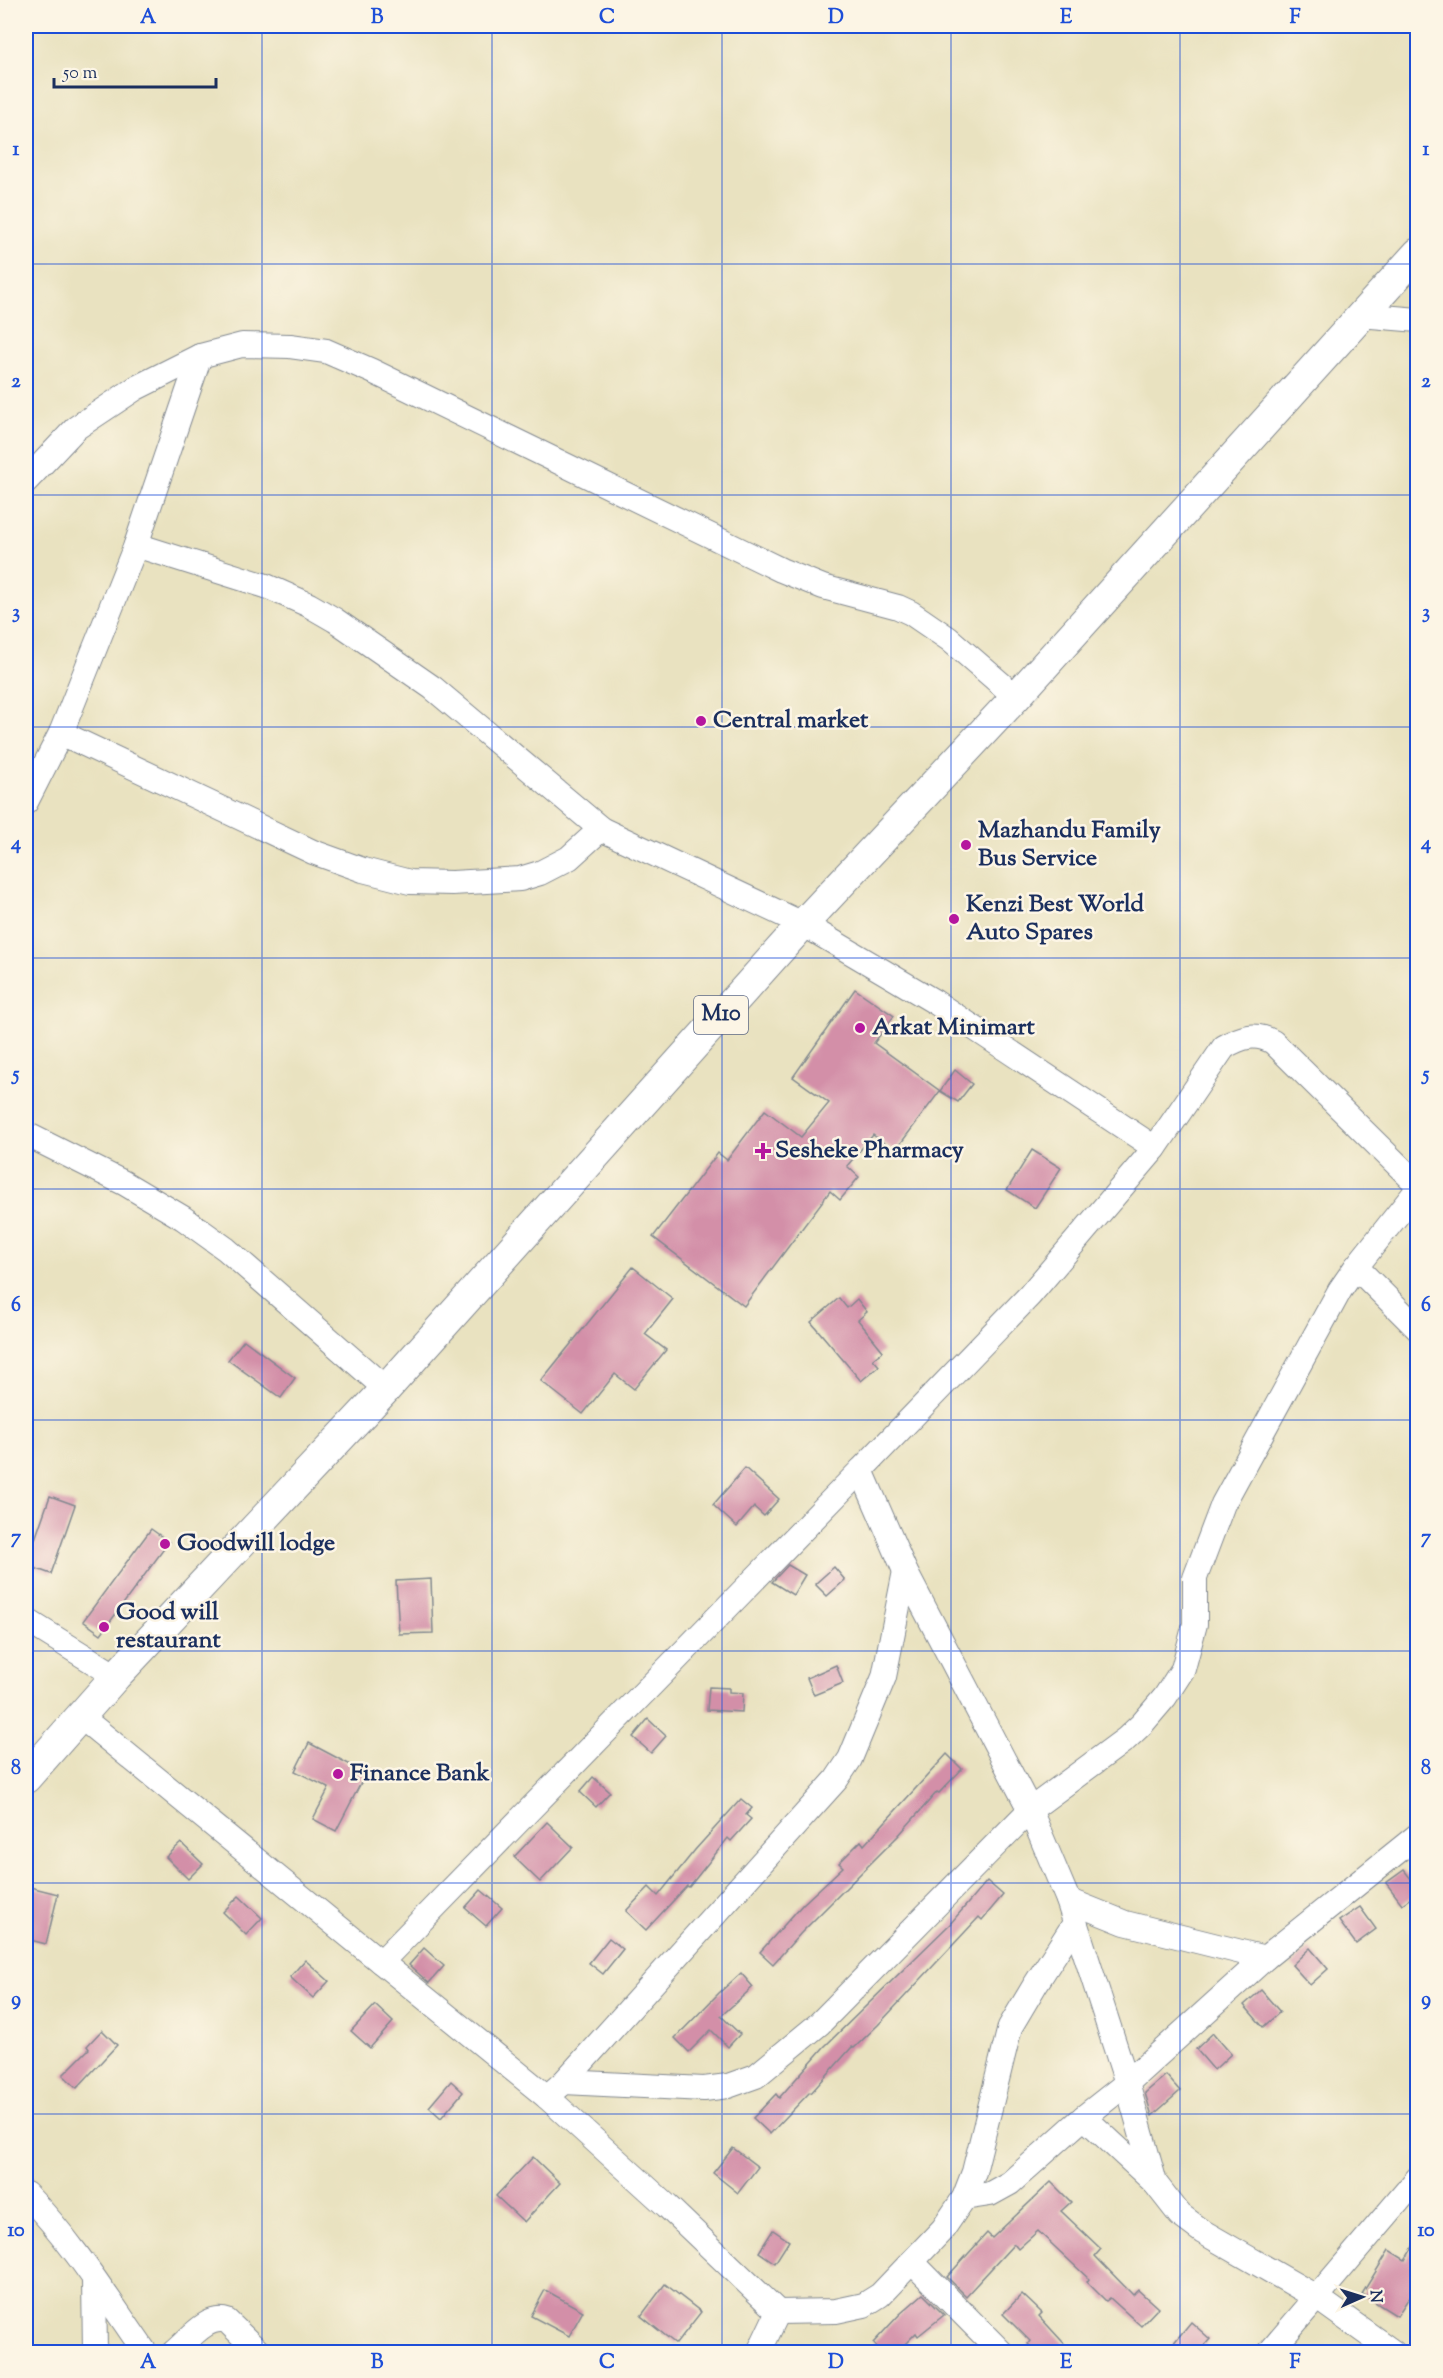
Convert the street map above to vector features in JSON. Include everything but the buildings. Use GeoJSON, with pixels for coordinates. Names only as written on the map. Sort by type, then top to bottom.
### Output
{"type":"FeatureCollection","features":[{"type":"Feature","properties":{"kind":"main road","name":"M10"},"geometry":{"type":"LineString","coordinates":[[26,1778],[116,1676],[386,1389],[803,924],[1016,696],[1418,253]]}},
{"type":"Feature","properties":{"kind":"street"},"geometry":{"type":"LineString","coordinates":[[1360,315],[1418,320]]}},
{"type":"Feature","properties":{"kind":"street"},"geometry":{"type":"LineString","coordinates":[[26,481],[76,428],[136,388],[200,356],[242,345],[290,346],[326,351],[372,371],[781,570],[823,587],[898,607],[911,613],[949,639],[1016,696]]}},
{"type":"Feature","properties":{"kind":"street"},"geometry":{"type":"LineString","coordinates":[[26,802],[61,733],[136,545],[200,356]]}},
{"type":"Feature","properties":{"kind":"street"},"geometry":{"type":"LineString","coordinates":[[136,545],[266,585],[335,620],[441,694],[601,829],[803,924],[935,1002],[1155,1148]]}},
{"type":"Feature","properties":{"kind":"street"},"geometry":{"type":"LineString","coordinates":[[61,733],[313,852],[363,870],[410,882],[463,883],[520,879],[540,873],[569,858],[601,829]]}},
{"type":"Feature","properties":{"kind":"street"},"geometry":{"type":"LineString","coordinates":[[381,1962],[1029,1296],[1155,1148],[1224,1047],[1237,1039],[1248,1036],[1262,1036],[1273,1042],[1418,1187],[1340,1290],[1223,1503],[1195,1578],[1195,1624],[1191,1642],[1182,1669],[1171,1688],[1142,1724],[1126,1739],[1030,1810],[819,2024],[756,2076],[728,2086],[704,2089],[555,2090]]}},
{"type":"Feature","properties":{"kind":"street"},"geometry":{"type":"LineString","coordinates":[[26,1135],[124,1183],[183,1218],[226,1249],[386,1389]]}},
{"type":"Feature","properties":{"kind":"street"},"geometry":{"type":"LineString","coordinates":[[1356,1267],[1418,1329]]}},
{"type":"Feature","properties":{"kind":"street"},"geometry":{"type":"LineString","coordinates":[[861,1470],[905,1571],[1030,1810],[1071,1911],[1127,2083],[1155,2182]]}},
{"type":"Feature","properties":{"kind":"street"},"geometry":{"type":"LineString","coordinates":[[555,2090],[836,1780],[850,1759],[884,1677],[905,1571]]}},
{"type":"Feature","properties":{"kind":"street"},"geometry":{"type":"LineString","coordinates":[[26,1620],[116,1676]]}},
{"type":"Feature","properties":{"kind":"street"},"geometry":{"type":"LineString","coordinates":[[81,1717],[381,1962],[555,2090],[667,2206],[778,2312],[836,2311],[864,2305],[880,2295],[943,2229],[964,2198],[987,2126],[1010,2027],[1035,1984],[1071,1911]]}},
{"type":"Feature","properties":{"kind":"street"},"geometry":{"type":"LineString","coordinates":[[964,2198],[990,2194],[1010,2183],[1084,2117],[1127,2083],[1265,1958],[1418,1835]]}},
{"type":"Feature","properties":{"kind":"street"},"geometry":{"type":"LineString","coordinates":[[1071,1911],[1265,1958]]}},
{"type":"Feature","properties":{"kind":"street"},"geometry":{"type":"LineString","coordinates":[[1084,2117],[1155,2182],[1180,2215],[1203,2232],[1317,2296],[1393,2352]]}},
{"type":"Feature","properties":{"kind":"street"},"geometry":{"type":"LineString","coordinates":[[1270,2352],[1418,2178]]}},
{"type":"Feature","properties":{"kind":"street"},"geometry":{"type":"LineString","coordinates":[[26,2194],[94,2279],[145,2352]]}},
{"type":"Feature","properties":{"kind":"street"},"geometry":{"type":"LineString","coordinates":[[912,2262],[1001,2352]]}},
{"type":"Feature","properties":{"kind":"street"},"geometry":{"type":"LineString","coordinates":[[94,2279],[95,2352]]}},
{"type":"Feature","properties":{"kind":"street"},"geometry":{"type":"LineString","coordinates":[[759,2352],[778,2312]]}},
{"type":"Feature","properties":{"kind":"street"},"geometry":{"type":"LineString","coordinates":[[174,2352],[210,2322],[221,2319],[227,2321],[259,2352]]}},
{"type":"Feature","properties":{"kind":"place","name":"Central market"},"geometry":{"type":"Point","coordinates":[701,721]}},
{"type":"Feature","properties":{"kind":"place","name":"Mazhandu Family Bus Service"},"geometry":{"type":"Point","coordinates":[966,845]}},
{"type":"Feature","properties":{"kind":"place","name":"Kenzi Best World Auto Spares"},"geometry":{"type":"Point","coordinates":[954,919]}},
{"type":"Feature","properties":{"kind":"place","name":"Arkat Minimart"},"geometry":{"type":"Point","coordinates":[860,1028]}},
{"type":"Feature","properties":{"kind":"place","name":"Sesheke Pharmacy"},"geometry":{"type":"Point","coordinates":[763,1151]}},
{"type":"Feature","properties":{"kind":"place","name":"Goodwill lodge"},"geometry":{"type":"Point","coordinates":[165,1544]}},
{"type":"Feature","properties":{"kind":"place","name":"Good will restaurant"},"geometry":{"type":"Point","coordinates":[104,1627]}},
{"type":"Feature","properties":{"kind":"place","name":"Finance Bank"},"geometry":{"type":"Point","coordinates":[338,1774]}}]}
